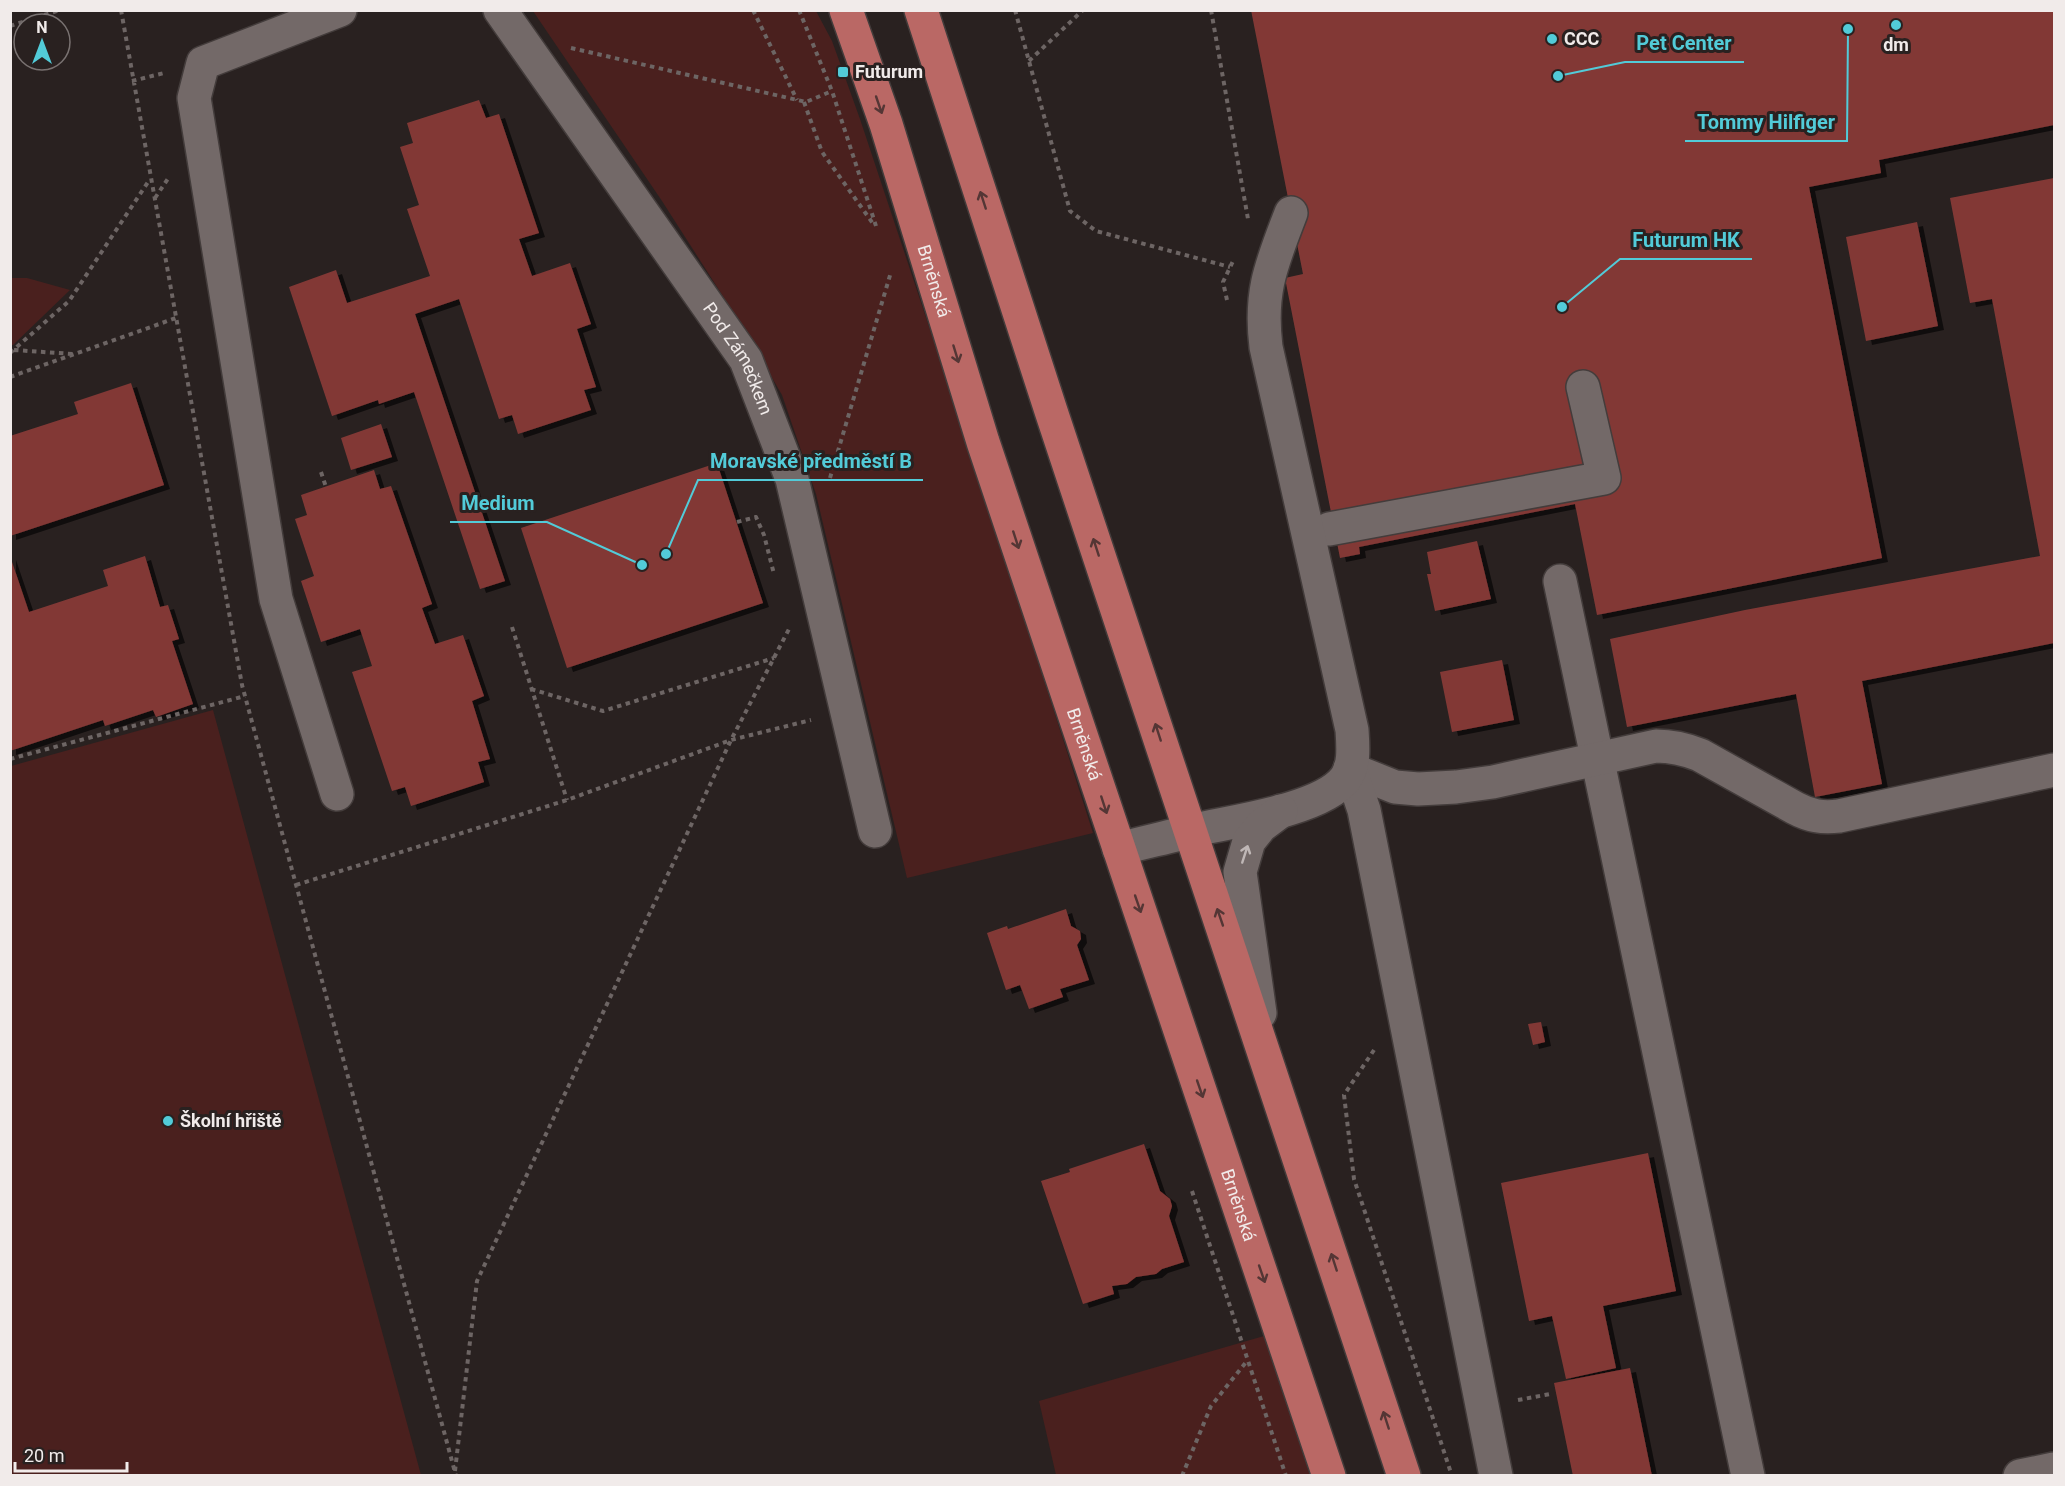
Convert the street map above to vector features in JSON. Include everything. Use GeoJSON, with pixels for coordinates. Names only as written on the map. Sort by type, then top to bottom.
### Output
{"type":"FeatureCollection","features":[{"type":"Feature","properties":{"kind":"main road","name":"Brněnská"},"geometry":{"type":"LineString","coordinates":[[846,10],[886,124],[983,442],[1329,1476]]}},
{"type":"Feature","properties":{"kind":"main road"},"geometry":{"type":"LineString","coordinates":[[921,10],[1051,411],[1404,1476]]}},
{"type":"Feature","properties":{"kind":"street"},"geometry":{"type":"LineString","coordinates":[[337,794],[276,599],[194,98],[203,63],[340,10]]}},
{"type":"Feature","properties":{"kind":"street","name":"Pod Zámečkem"},"geometry":{"type":"LineString","coordinates":[[508,23],[746,360],[792,479],[875,831]]}},
{"type":"Feature","properties":{"kind":"street"},"geometry":{"type":"LineString","coordinates":[[1119,849],[1298,806],[1328,792],[1346,778],[1350,769],[1352,730],[1266,347],[1264,327],[1266,284],[1291,213]]}},
{"type":"Feature","properties":{"kind":"street"},"geometry":{"type":"LineString","coordinates":[[1329,529],[1604,478],[1583,387]]}},
{"type":"Feature","properties":{"kind":"street"},"geometry":{"type":"LineString","coordinates":[[1560,581],[1748,1476]]}},
{"type":"Feature","properties":{"kind":"street"},"geometry":{"type":"LineString","coordinates":[[1350,769],[1395,787],[1418,789],[1476,785],[1656,746],[1685,748],[1795,808],[1809,815],[1823,818],[2055,770]]}},
{"type":"Feature","properties":{"kind":"street"},"geometry":{"type":"LineString","coordinates":[[1350,769],[1364,810],[1496,1476]]}},
{"type":"Feature","properties":{"kind":"street"},"geometry":{"type":"LineString","coordinates":[[1266,1056],[1240,872],[1249,842],[1261,826],[1281,811]]}},
{"type":"Feature","properties":{"kind":"street"},"geometry":{"type":"LineString","coordinates":[[2020,1476],[2055,1469]]}},
{"type":"Feature","properties":{"kind":"path"},"geometry":{"type":"LineString","coordinates":[[10,26],[60,10]]}},
{"type":"Feature","properties":{"kind":"path"},"geometry":{"type":"LineString","coordinates":[[121,10],[242,685],[455,1475]]}},
{"type":"Feature","properties":{"kind":"path"},"geometry":{"type":"LineString","coordinates":[[753,10],[797,100]]}},
{"type":"Feature","properties":{"kind":"path"},"geometry":{"type":"LineString","coordinates":[[508,23],[804,101],[832,91],[799,10]]}},
{"type":"Feature","properties":{"kind":"path"},"geometry":{"type":"LineString","coordinates":[[1015,10],[1070,211],[1096,231],[1230,267],[1235,257]]}},
{"type":"Feature","properties":{"kind":"path"},"geometry":{"type":"LineString","coordinates":[[1029,61],[1083,10]]}},
{"type":"Feature","properties":{"kind":"path"},"geometry":{"type":"LineString","coordinates":[[1211,10],[1250,227]]}},
{"type":"Feature","properties":{"kind":"path"},"geometry":{"type":"LineString","coordinates":[[804,101],[822,152],[877,229]]}},
{"type":"Feature","properties":{"kind":"path"},"geometry":{"type":"LineString","coordinates":[[12,350],[69,301],[151,178]]}},
{"type":"Feature","properties":{"kind":"path"},"geometry":{"type":"LineString","coordinates":[[829,482],[891,272]]}},
{"type":"Feature","properties":{"kind":"path"},"geometry":{"type":"LineString","coordinates":[[10,377],[176,318]]}},
{"type":"Feature","properties":{"kind":"path"},"geometry":{"type":"LineString","coordinates":[[12,350],[74,355]]}},
{"type":"Feature","properties":{"kind":"path"},"geometry":{"type":"LineString","coordinates":[[321,472],[326,486]]}},
{"type":"Feature","properties":{"kind":"path"},"geometry":{"type":"LineString","coordinates":[[736,522],[756,517],[764,535]]}},
{"type":"Feature","properties":{"kind":"path"},"geometry":{"type":"LineString","coordinates":[[455,1475],[477,1281],[731,740],[793,619]]}},
{"type":"Feature","properties":{"kind":"path"},"geometry":{"type":"LineString","coordinates":[[512,627],[567,800]]}},
{"type":"Feature","properties":{"kind":"path"},"geometry":{"type":"LineString","coordinates":[[531,689],[603,711],[774,658]]}},
{"type":"Feature","properties":{"kind":"path"},"geometry":{"type":"LineString","coordinates":[[10,759],[245,696]]}},
{"type":"Feature","properties":{"kind":"path"},"geometry":{"type":"LineString","coordinates":[[296,885],[567,800],[731,740],[847,711]]}},
{"type":"Feature","properties":{"kind":"path"},"geometry":{"type":"LineString","coordinates":[[1388,1282],[1452,1476]]}},
{"type":"Feature","properties":{"kind":"path"},"geometry":{"type":"LineString","coordinates":[[1182,1476],[1211,1406],[1248,1360]]}},
{"type":"Feature","properties":{"kind":"shaded area"},"geometry":{"type":"Polygon","coordinates":[[[533,11],[816,11],[832,41],[860,119],[977,471],[1093,833],[907,878],[816,494],[782,395],[744,329],[662,201],[533,11]]]}},
{"type":"Feature","properties":{"kind":"shaded area"},"geometry":{"type":"Polygon","coordinates":[[[11,278],[27,278],[70,290],[13,345],[10,345],[11,278]]]}},
{"type":"Feature","properties":{"kind":"shaded area","name":"Školní hřiště"},"geometry":{"type":"Polygon","coordinates":[[[213,710],[421,1475],[11,1475],[11,766],[213,710]]]}},
{"type":"Feature","properties":{"kind":"shaded area"},"geometry":{"type":"Polygon","coordinates":[[[1264,1336],[1310,1475],[1056,1475],[1039,1401],[1264,1336]]]}},
{"type":"Feature","properties":{"kind":"building"},"geometry":{"type":"Polygon","coordinates":[[[1251,10],[2054,10],[2054,125],[1879,160],[1881,173],[1809,187],[1882,558],[1597,615],[1575,504],[1359,547],[1360,554],[1340,558],[1285,278],[1303,274],[1251,10]]]}},
{"type":"Feature","properties":{"kind":"building"},"geometry":{"type":"Polygon","coordinates":[[[479,100],[486,118],[499,114],[539,233],[519,239],[532,276],[570,263],[591,324],[577,329],[596,387],[584,390],[591,410],[518,434],[512,415],[499,419],[459,299],[415,314],[505,581],[480,589],[414,392],[379,404],[378,400],[332,416],[289,287],[336,270],[347,303],[430,276],[407,209],[419,205],[400,147],[413,143],[407,123],[479,100]]]}},
{"type":"Feature","properties":{"kind":"building"},"geometry":{"type":"Polygon","coordinates":[[[2054,178],[2054,643],[1862,681],[1882,784],[1815,797],[1796,694],[1627,727],[1610,639],[1745,610],[2040,556],[1992,299],[1970,303],[1950,198],[2054,178]]]}},
{"type":"Feature","properties":{"kind":"building"},"geometry":{"type":"Polygon","coordinates":[[[1917,222],[1938,326],[1866,341],[1846,237],[1917,222]]]}},
{"type":"Feature","properties":{"kind":"building"},"geometry":{"type":"Polygon","coordinates":[[[131,383],[164,485],[10,536],[10,436],[78,414],[74,402],[131,383]]]}},
{"type":"Feature","properties":{"kind":"building"},"geometry":{"type":"Polygon","coordinates":[[[381,424],[392,457],[351,470],[341,438],[381,424]]]}},
{"type":"Feature","properties":{"kind":"building"},"geometry":{"type":"Polygon","coordinates":[[[717,463],[763,603],[567,668],[521,528],[717,463]]]}},
{"type":"Feature","properties":{"kind":"building"},"geometry":{"type":"Polygon","coordinates":[[[374,470],[380,489],[391,486],[432,604],[422,608],[435,644],[463,635],[484,696],[472,701],[490,759],[478,762],[484,782],[411,806],[405,787],[392,791],[352,672],[372,666],[360,629],[321,642],[301,581],[314,576],[295,519],[307,515],[301,495],[374,470]]]}},
{"type":"Feature","properties":{"kind":"building"},"geometry":{"type":"Polygon","coordinates":[[[1477,541],[1491,599],[1435,611],[1427,574],[1431,574],[1427,552],[1477,541]]]}},
{"type":"Feature","properties":{"kind":"building"},"geometry":{"type":"Polygon","coordinates":[[[10,556],[29,612],[108,586],[103,570],[145,556],[160,607],[168,605],[179,639],[172,641],[193,704],[156,717],[153,710],[105,726],[103,720],[10,751],[10,556]]]}},
{"type":"Feature","properties":{"kind":"building"},"geometry":{"type":"Polygon","coordinates":[[[1502,660],[1514,720],[1452,732],[1440,672],[1502,660]]]}},
{"type":"Feature","properties":{"kind":"building"},"geometry":{"type":"Polygon","coordinates":[[[1066,909],[1071,926],[1080,931],[1081,939],[1077,945],[1089,980],[1060,989],[1063,997],[1029,1009],[1020,985],[1006,990],[987,933],[1007,926],[1008,929],[1066,909]]]}},
{"type":"Feature","properties":{"kind":"building"},"geometry":{"type":"Polygon","coordinates":[[[1541,1022],[1545,1042],[1533,1045],[1528,1024],[1541,1022]]]}},
{"type":"Feature","properties":{"kind":"building"},"geometry":{"type":"Polygon","coordinates":[[[1144,1144],[1160,1191],[1170,1199],[1172,1206],[1169,1216],[1184,1262],[1162,1269],[1156,1274],[1136,1277],[1127,1284],[1112,1286],[1114,1294],[1083,1304],[1041,1181],[1070,1172],[1069,1169],[1144,1144]]]}},
{"type":"Feature","properties":{"kind":"building"},"geometry":{"type":"Polygon","coordinates":[[[1648,1153],[1676,1291],[1603,1306],[1616,1368],[1566,1379],[1552,1316],[1529,1321],[1501,1183],[1648,1153]]]}},
{"type":"Feature","properties":{"kind":"building"},"geometry":{"type":"Polygon","coordinates":[[[1630,1368],[1652,1476],[1573,1476],[1554,1383],[1630,1368]]]}},
{"type":"Feature","properties":{"kind":"place","name":"dm"},"geometry":{"type":"Point","coordinates":[1896,25]}},
{"type":"Feature","properties":{"kind":"place","name":"Tommy Hilfiger"},"geometry":{"type":"Point","coordinates":[1848,29]}},
{"type":"Feature","properties":{"kind":"place","name":"CCC"},"geometry":{"type":"Point","coordinates":[1552,39]}},
{"type":"Feature","properties":{"kind":"place","name":"Futurum"},"geometry":{"type":"Point","coordinates":[843,72]}},
{"type":"Feature","properties":{"kind":"place","name":"Pet Center"},"geometry":{"type":"Point","coordinates":[1558,76]}},
{"type":"Feature","properties":{"kind":"place","name":"Futurum HK"},"geometry":{"type":"Point","coordinates":[1562,307]}},
{"type":"Feature","properties":{"kind":"place","name":"Moravské předměstí B"},"geometry":{"type":"Point","coordinates":[666,554]}},
{"type":"Feature","properties":{"kind":"place","name":"Medium"},"geometry":{"type":"Point","coordinates":[642,565]}},
{"type":"Feature","properties":{"kind":"place","name":"Školní hřiště"},"geometry":{"type":"Point","coordinates":[168,1121]}}]}
